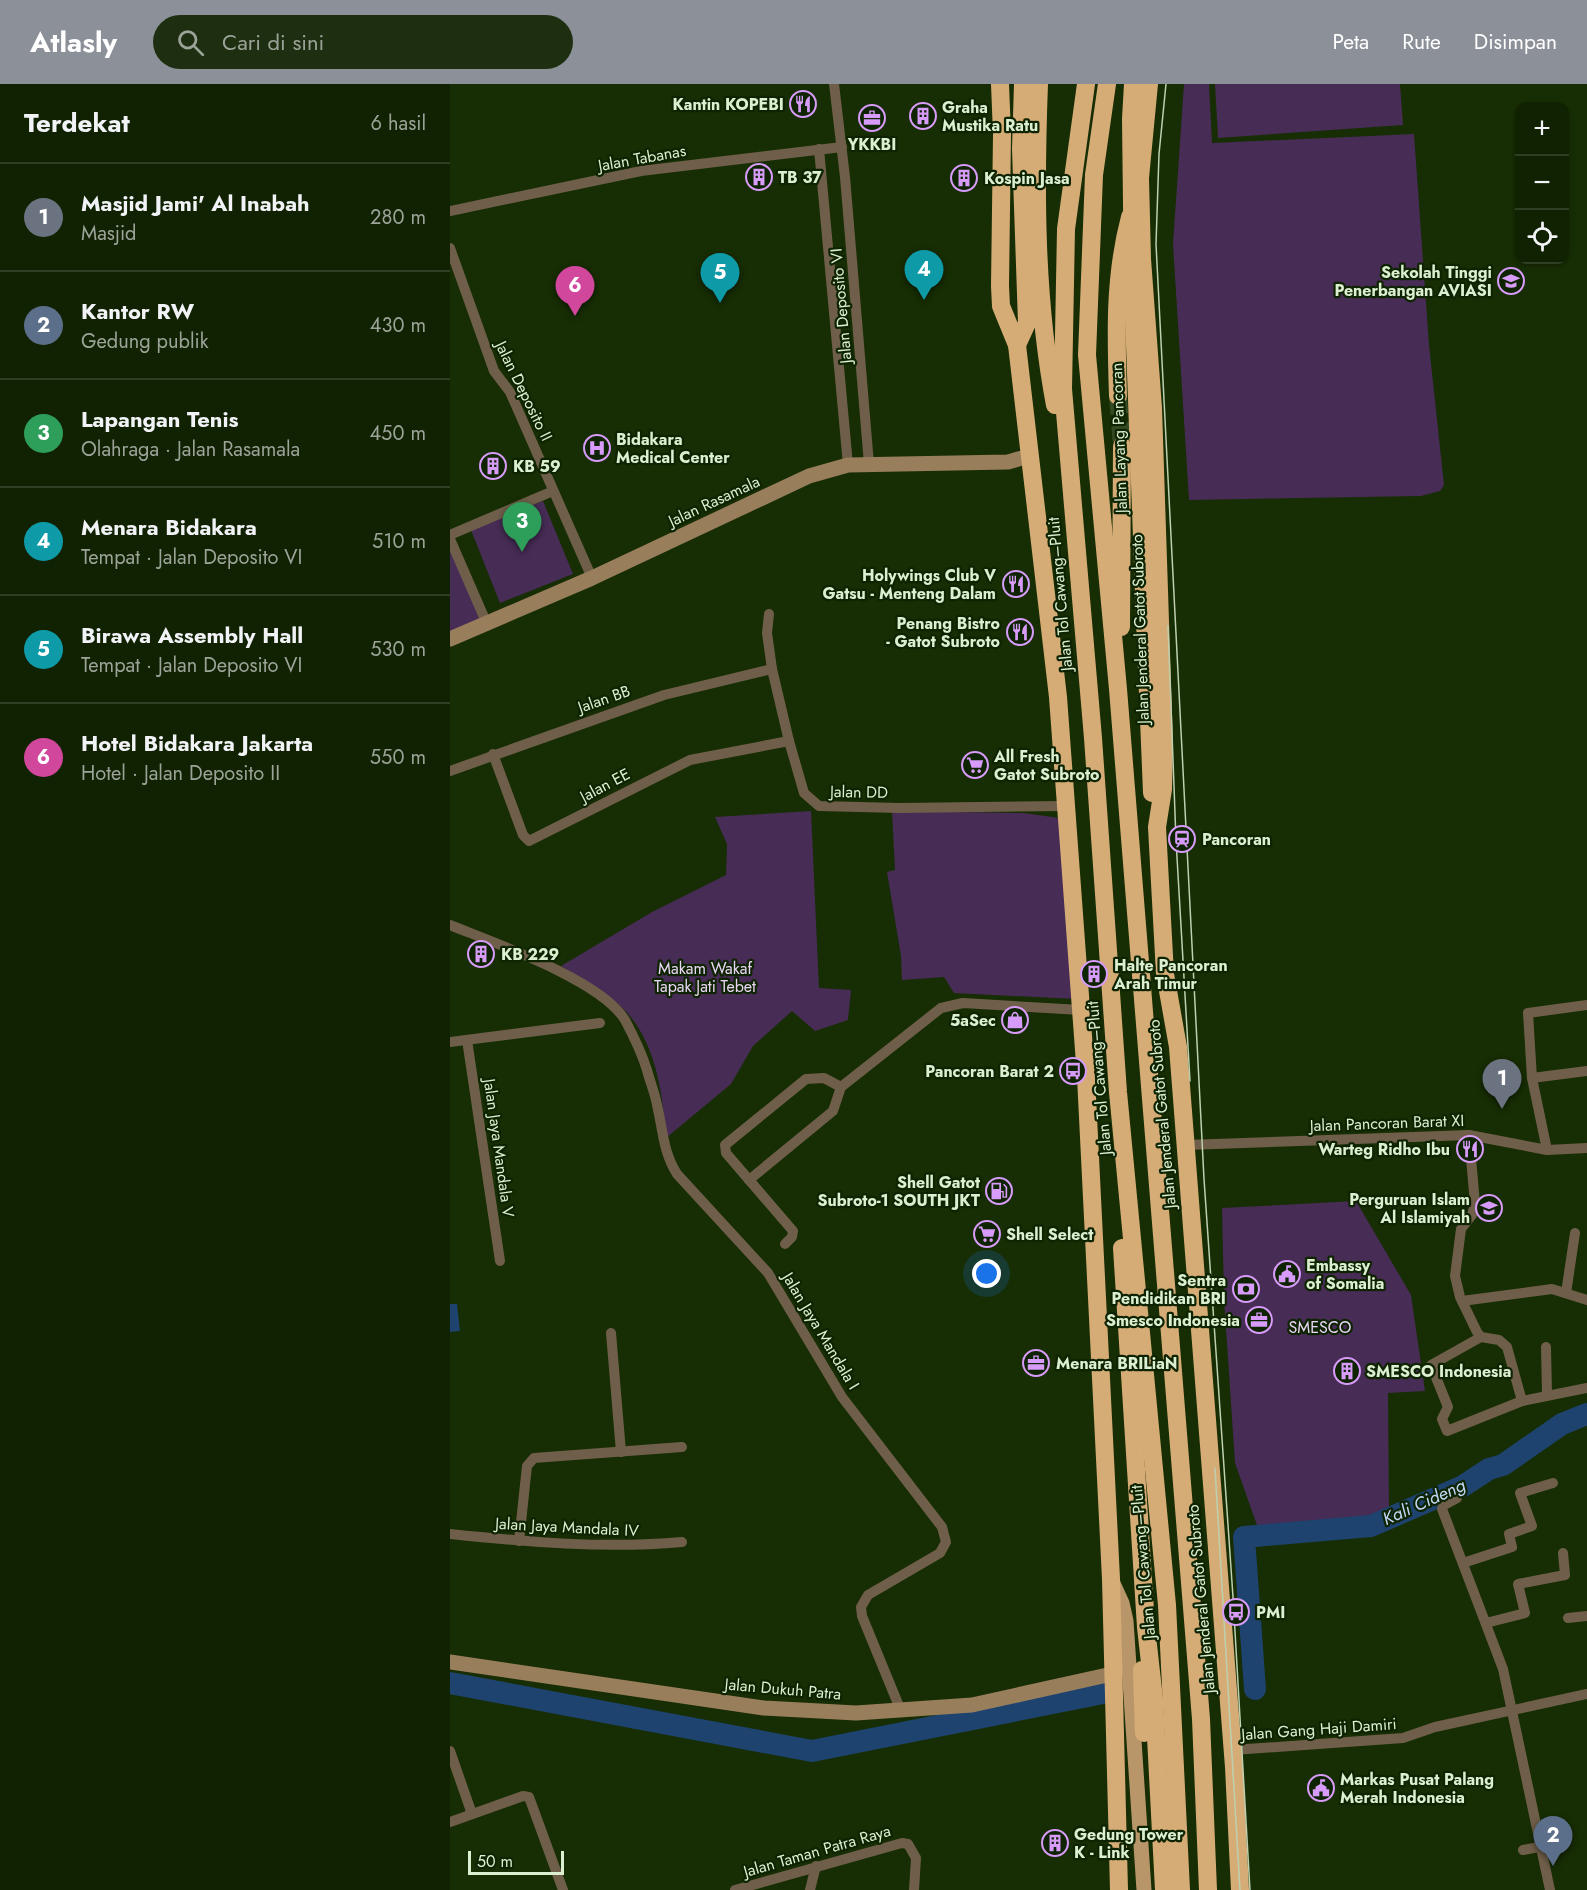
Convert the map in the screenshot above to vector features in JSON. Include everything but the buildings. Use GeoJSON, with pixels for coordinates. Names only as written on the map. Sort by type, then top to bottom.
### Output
{"type":"FeatureCollection","features":[{"type":"Feature","properties":{"kind":"highway"},"geometry":{"type":"LineString","coordinates":[[1000,84],[1001,306],[1017,345],[1053,650],[1088,1099],[1111,1579],[1119,1890]]}},
{"type":"Feature","properties":{"kind":"highway"},"geometry":{"type":"LineString","coordinates":[[1017,345],[1027,323],[1021,148],[1023,84]]}},
{"type":"Feature","properties":{"kind":"highway"},"geometry":{"type":"LineString","coordinates":[[1040,84],[1036,232],[1048,370],[1071,489]]}},
{"type":"Feature","properties":{"kind":"highway","name":"Jalan Tol Cawang–Pluit"},"geometry":{"type":"LineString","coordinates":[[1086,84],[1070,186],[1065,251],[1063,389],[1093,738],[1118,1092],[1167,1605],[1181,1890]]}},
{"type":"Feature","properties":{"kind":"highway"},"geometry":{"type":"LineString","coordinates":[[1107,84],[1094,174],[1087,355],[1118,689],[1200,1719],[1208,1890]]}},
{"type":"Feature","properties":{"kind":"highway","name":"Jalan Layang Pancoran"},"geometry":{"type":"LineString","coordinates":[[1133,84],[1131,119],[1133,290],[1149,752],[1157,827]]}},
{"type":"Feature","properties":{"kind":"highway","name":"Jalan Jenderal Gatot Subroto"},"geometry":{"type":"LineString","coordinates":[[1149,84],[1140,178],[1142,259],[1153,408],[1164,743],[1163,789],[1157,827],[1165,974],[1178,1047],[1186,1145],[1233,1750],[1240,1890]]}},
{"type":"Feature","properties":{"kind":"highway"},"geometry":{"type":"LineString","coordinates":[[1118,396],[1116,309],[1118,270],[1140,178]]}},
{"type":"Feature","properties":{"kind":"highway"},"geometry":{"type":"LineString","coordinates":[[1118,689],[1122,607],[1122,447]]}},
{"type":"Feature","properties":{"kind":"highway"},"geometry":{"type":"LineString","coordinates":[[1118,1092],[1125,1326],[1146,1627],[1154,1699],[1164,1890]]}},
{"type":"Feature","properties":{"kind":"highway"},"geometry":{"type":"LineString","coordinates":[[1146,1627],[1141,1688],[1153,1836],[1154,1890]]}},
{"type":"Feature","properties":{"kind":"main road"},"geometry":{"type":"LineString","coordinates":[[1111,1579],[1122,1603],[1126,1621],[1144,1890]]}},
{"type":"Feature","properties":{"kind":"street","name":"Jalan Deposito VI"},"geometry":{"type":"LineString","coordinates":[[834,84],[842,147],[869,464]]}},
{"type":"Feature","properties":{"kind":"street","name":"Jalan Tabanas"},"geometry":{"type":"LineString","coordinates":[[450,211],[641,171],[842,147]]}},
{"type":"Feature","properties":{"kind":"street","name":"Jalan Deposito VI"},"geometry":{"type":"LineString","coordinates":[[819,149],[849,465]]}},
{"type":"Feature","properties":{"kind":"street","name":"Jalan Deposito II"},"geometry":{"type":"LineString","coordinates":[[450,248],[494,371],[510,392],[592,578]]}},
{"type":"Feature","properties":{"kind":"street","name":"Jalan Rasamala"},"geometry":{"type":"LineString","coordinates":[[450,639],[592,578],[809,476],[849,465],[869,464],[1008,462],[1023,466],[1030,465]]}},
{"type":"Feature","properties":{"kind":"street"},"geometry":{"type":"LineString","coordinates":[[488,624],[450,537],[553,491]]}},
{"type":"Feature","properties":{"kind":"street","name":"Jalan DD"},"geometry":{"type":"LineString","coordinates":[[769,614],[767,633],[772,669],[789,741],[804,792],[819,806],[899,808],[1066,806]]}},
{"type":"Feature","properties":{"kind":"street","name":"Jalan BB"},"geometry":{"type":"LineString","coordinates":[[450,771],[663,695],[772,669]]}},
{"type":"Feature","properties":{"kind":"street","name":"Jalan EE"},"geometry":{"type":"LineString","coordinates":[[493,754],[523,835],[529,841],[690,760],[789,741]]}},
{"type":"Feature","properties":{"kind":"street","name":"Jalan Jaya Mandala I"},"geometry":{"type":"LineString","coordinates":[[450,925],[545,963],[594,992],[625,1020],[651,1085],[668,1160],[677,1174],[768,1273],[842,1397],[942,1527],[946,1542],[940,1553],[868,1595],[861,1607],[862,1616],[901,1711]]}},
{"type":"Feature","properties":{"kind":"street"},"geometry":{"type":"LineString","coordinates":[[749,1180],[833,1111],[841,1088],[941,1008],[952,1005],[1081,1010]]}},
{"type":"Feature","properties":{"kind":"street"},"geometry":{"type":"LineString","coordinates":[[1547,1150],[1532,1078],[1528,1012],[1587,1005]]}},
{"type":"Feature","properties":{"kind":"street"},"geometry":{"type":"LineString","coordinates":[[450,1042],[600,1023]]}},
{"type":"Feature","properties":{"kind":"street","name":"Jalan Jaya Mandala V"},"geometry":{"type":"LineString","coordinates":[[467,1040],[500,1261]]}},
{"type":"Feature","properties":{"kind":"street"},"geometry":{"type":"LineString","coordinates":[[1532,1078],[1587,1071]]}},
{"type":"Feature","properties":{"kind":"street"},"geometry":{"type":"LineString","coordinates":[[785,1244],[792,1237],[793,1231],[726,1153],[726,1145],[806,1078],[824,1078],[841,1088]]}},
{"type":"Feature","properties":{"kind":"street"},"geometry":{"type":"LineString","coordinates":[[1469,1135],[1475,1204],[1472,1215],[1461,1229],[1455,1276],[1462,1301],[1481,1337]]}},
{"type":"Feature","properties":{"kind":"street","name":"Jalan Pancoran Barat XI"},"geometry":{"type":"LineString","coordinates":[[1186,1145],[1469,1135],[1547,1150],[1587,1148]]}},
{"type":"Feature","properties":{"kind":"street"},"geometry":{"type":"LineString","coordinates":[[1566,1293],[1575,1233]]}},
{"type":"Feature","properties":{"kind":"street"},"geometry":{"type":"LineString","coordinates":[[1462,1301],[1536,1289],[1552,1289],[1587,1300]]}},
{"type":"Feature","properties":{"kind":"street"},"geometry":{"type":"LineString","coordinates":[[611,1333],[621,1452]]}},
{"type":"Feature","properties":{"kind":"street"},"geometry":{"type":"LineString","coordinates":[[1522,1401],[1507,1347],[1499,1340],[1481,1337],[1431,1365],[1448,1407],[1442,1419],[1447,1431],[1522,1401],[1547,1394],[1587,1388]]}},
{"type":"Feature","properties":{"kind":"street"},"geometry":{"type":"LineString","coordinates":[[1546,1347],[1547,1394]]}},
{"type":"Feature","properties":{"kind":"street"},"geometry":{"type":"LineString","coordinates":[[519,1541],[527,1466],[534,1458],[682,1447]]}},
{"type":"Feature","properties":{"kind":"street"},"geometry":{"type":"LineString","coordinates":[[1463,1563],[1512,1547],[1509,1534],[1532,1526],[1521,1492],[1553,1483]]}},
{"type":"Feature","properties":{"kind":"street"},"geometry":{"type":"LineString","coordinates":[[1457,1498],[1443,1505],[1442,1509],[1503,1669],[1539,1847],[1550,1890]]}},
{"type":"Feature","properties":{"kind":"street","name":"Jalan Jaya Mandala IV"},"geometry":{"type":"LineString","coordinates":[[450,1534],[519,1541],[635,1546],[682,1542]]}},
{"type":"Feature","properties":{"kind":"street"},"geometry":{"type":"LineString","coordinates":[[1486,1623],[1525,1613],[1518,1584],[1565,1575],[1563,1553]]}},
{"type":"Feature","properties":{"kind":"street"},"geometry":{"type":"LineString","coordinates":[[1568,1618],[1587,1616]]}},
{"type":"Feature","properties":{"kind":"street","name":"Jalan Dukuh Patra"},"geometry":{"type":"LineString","coordinates":[[450,1662],[764,1708],[856,1713],[982,1703],[1112,1674]]}},
{"type":"Feature","properties":{"kind":"street","name":"Jalan Gang Haji Damiri"},"geometry":{"type":"LineString","coordinates":[[1233,1750],[1403,1738],[1435,1728],[1587,1694]]}},
{"type":"Feature","properties":{"kind":"street"},"geometry":{"type":"LineString","coordinates":[[450,1750],[472,1814]]}},
{"type":"Feature","properties":{"kind":"street"},"geometry":{"type":"LineString","coordinates":[[450,1822],[524,1796],[529,1797],[563,1890]]}},
{"type":"Feature","properties":{"kind":"street","name":"Jalan Taman Patra Raya"},"geometry":{"type":"LineString","coordinates":[[735,1890],[892,1845],[908,1844],[916,1858],[914,1890]]}},
{"type":"Feature","properties":{"kind":"street"},"geometry":{"type":"LineString","coordinates":[[1523,1850],[1539,1847]]}},
{"type":"Feature","properties":{"kind":"street"},"geometry":{"type":"LineString","coordinates":[[810,1890],[816,1866]]}},
{"type":"Feature","properties":{"kind":"green space"},"geometry":{"type":"Polygon","coordinates":[[[1184,84],[1209,84],[1212,143],[1414,134],[1429,345],[1444,485],[1440,491],[1421,496],[1189,500],[1173,244],[1184,84]]]}},
{"type":"Feature","properties":{"kind":"green space"},"geometry":{"type":"Polygon","coordinates":[[[1215,84],[1400,84],[1403,125],[1218,138],[1215,84]]]}},
{"type":"Feature","properties":{"kind":"green space"},"geometry":{"type":"Polygon","coordinates":[[[543,501],[573,574],[500,603],[471,530],[543,501]]]}},
{"type":"Feature","properties":{"kind":"green space"},"geometry":{"type":"Polygon","coordinates":[[[450,532],[488,618],[450,631],[450,532]]]}},
{"type":"Feature","properties":{"kind":"green space","name":"Makam Wakaf Tapak Jati Tebet"},"geometry":{"type":"Polygon","coordinates":[[[811,811],[819,988],[851,990],[848,1020],[815,1031],[792,1011],[753,1046],[731,1084],[666,1138],[662,1100],[654,1062],[638,1027],[627,1012],[612,999],[561,966],[652,912],[726,875],[727,844],[715,817],[811,811]]]}},
{"type":"Feature","properties":{"kind":"green space"},"geometry":{"type":"Polygon","coordinates":[[[892,811],[1024,813],[1059,818],[1075,999],[954,993],[944,977],[902,980],[901,956],[887,872],[895,870],[892,811]]]}},
{"type":"Feature","properties":{"kind":"green space","name":"SMESCO"},"geometry":{"type":"Polygon","coordinates":[[[1356,1201],[1411,1295],[1425,1391],[1388,1393],[1389,1514],[1321,1525],[1258,1528],[1235,1463],[1224,1299],[1222,1208],[1356,1201]]]}},
{"type":"Feature","properties":{"kind":"water"},"geometry":{"type":"Polygon","coordinates":[[[450,1304],[457,1304],[460,1331],[450,1332],[450,1304]]]}},
{"type":"Feature","properties":{"kind":"waterway","name":"Kali Cideng"},"geometry":{"type":"LineString","coordinates":[[1255,1689],[1244,1537],[1371,1526],[1463,1486],[1489,1469],[1503,1465],[1562,1424],[1587,1414]]}},
{"type":"Feature","properties":{"kind":"waterway"},"geometry":{"type":"LineString","coordinates":[[450,1683],[812,1751],[1103,1693]]}},
{"type":"Feature","properties":{"kind":"tunnel"},"geometry":{"type":"LineString","coordinates":[[1118,396],[1122,446]]}},
{"type":"Feature","properties":{"kind":"tram line"},"geometry":{"type":"LineString","coordinates":[[1166,84],[1159,154],[1156,244],[1204,1179],[1233,1597],[1250,1890]]}},
{"type":"Feature","properties":{"kind":"tram line"},"geometry":{"type":"LineString","coordinates":[[1168,626],[1176,840],[1190,1081]]}},
{"type":"Feature","properties":{"kind":"tram line"},"geometry":{"type":"LineString","coordinates":[[1215,1468],[1240,1890]]}},
{"type":"Feature","properties":{"kind":"place","name":"Kantin KOPEBI"},"geometry":{"type":"Point","coordinates":[803,104]}},
{"type":"Feature","properties":{"kind":"place","name":"Graha Mustika Ratu"},"geometry":{"type":"Point","coordinates":[923,116]}},
{"type":"Feature","properties":{"kind":"place","name":"YKKBI"},"geometry":{"type":"Point","coordinates":[872,118]}},
{"type":"Feature","properties":{"kind":"place","name":"TB 37"},"geometry":{"type":"Point","coordinates":[759,177]}},
{"type":"Feature","properties":{"kind":"place","name":"Kospin Jasa"},"geometry":{"type":"Point","coordinates":[964,178]}},
{"type":"Feature","properties":{"kind":"place","name":"Sekolah Tinggi Penerbangan AVIASI"},"geometry":{"type":"Point","coordinates":[1511,281]}},
{"type":"Feature","properties":{"kind":"place","name":"Menara Bidakara"},"geometry":{"type":"Point","coordinates":[924,300]}},
{"type":"Feature","properties":{"kind":"place","name":"Birawa Assembly Hall"},"geometry":{"type":"Point","coordinates":[720,303]}},
{"type":"Feature","properties":{"kind":"place","name":"Hotel Bidakara Jakarta"},"geometry":{"type":"Point","coordinates":[575,316]}},
{"type":"Feature","properties":{"kind":"place","name":"Bidakara Medical Center"},"geometry":{"type":"Point","coordinates":[597,448]}},
{"type":"Feature","properties":{"kind":"place","name":"KB 59"},"geometry":{"type":"Point","coordinates":[493,466]}},
{"type":"Feature","properties":{"kind":"place","name":"Lapangan Tenis"},"geometry":{"type":"Point","coordinates":[522,552]}},
{"type":"Feature","properties":{"kind":"place","name":"Holywings Club V Gatsu - Menteng Dalam"},"geometry":{"type":"Point","coordinates":[1016,584]}},
{"type":"Feature","properties":{"kind":"place","name":"Penang Bistro - Gatot Subroto"},"geometry":{"type":"Point","coordinates":[1020,632]}},
{"type":"Feature","properties":{"kind":"place","name":"All Fresh Gatot Subroto"},"geometry":{"type":"Point","coordinates":[975,765]}},
{"type":"Feature","properties":{"kind":"place","name":"Pancoran"},"geometry":{"type":"Point","coordinates":[1182,839]}},
{"type":"Feature","properties":{"kind":"place","name":"KB 229"},"geometry":{"type":"Point","coordinates":[481,954]}},
{"type":"Feature","properties":{"kind":"place","name":"Halte Pancoran Arah Timur"},"geometry":{"type":"Point","coordinates":[1094,974]}},
{"type":"Feature","properties":{"kind":"place","name":"5aSec"},"geometry":{"type":"Point","coordinates":[1015,1020]}},
{"type":"Feature","properties":{"kind":"place","name":"Pancoran Barat 2"},"geometry":{"type":"Point","coordinates":[1073,1071]}},
{"type":"Feature","properties":{"kind":"place","name":"Masjid Jami' Al Inabah"},"geometry":{"type":"Point","coordinates":[1502,1109]}},
{"type":"Feature","properties":{"kind":"place","name":"Warteg Ridho Ibu"},"geometry":{"type":"Point","coordinates":[1470,1149]}},
{"type":"Feature","properties":{"kind":"place","name":"Shell Gatot Subroto-1 SOUTH JKT"},"geometry":{"type":"Point","coordinates":[999,1191]}},
{"type":"Feature","properties":{"kind":"place","name":"Perguruan Islam Al Islamiyah"},"geometry":{"type":"Point","coordinates":[1489,1208]}},
{"type":"Feature","properties":{"kind":"place","name":"Shell Select"},"geometry":{"type":"Point","coordinates":[987,1234]}},
{"type":"Feature","properties":{"kind":"place","name":"Embassy of Somalia"},"geometry":{"type":"Point","coordinates":[1287,1274]}},
{"type":"Feature","properties":{"kind":"place","name":"Sentra Pendidikan BRI"},"geometry":{"type":"Point","coordinates":[1246,1289]}},
{"type":"Feature","properties":{"kind":"place","name":"Smesco Indonesia"},"geometry":{"type":"Point","coordinates":[1259,1320]}},
{"type":"Feature","properties":{"kind":"place","name":"Menara BRILiaN"},"geometry":{"type":"Point","coordinates":[1036,1363]}},
{"type":"Feature","properties":{"kind":"place","name":"SMESCO Indonesia"},"geometry":{"type":"Point","coordinates":[1347,1371]}},
{"type":"Feature","properties":{"kind":"place","name":"PMI"},"geometry":{"type":"Point","coordinates":[1236,1612]}},
{"type":"Feature","properties":{"kind":"place","name":"Markas Pusat Palang Merah Indonesia"},"geometry":{"type":"Point","coordinates":[1321,1788]}},
{"type":"Feature","properties":{"kind":"place","name":"Gedung Tower K - Link"},"geometry":{"type":"Point","coordinates":[1055,1843]}},
{"type":"Feature","properties":{"kind":"place","name":"Kantor RW"},"geometry":{"type":"Point","coordinates":[1553,1866]}}]}
